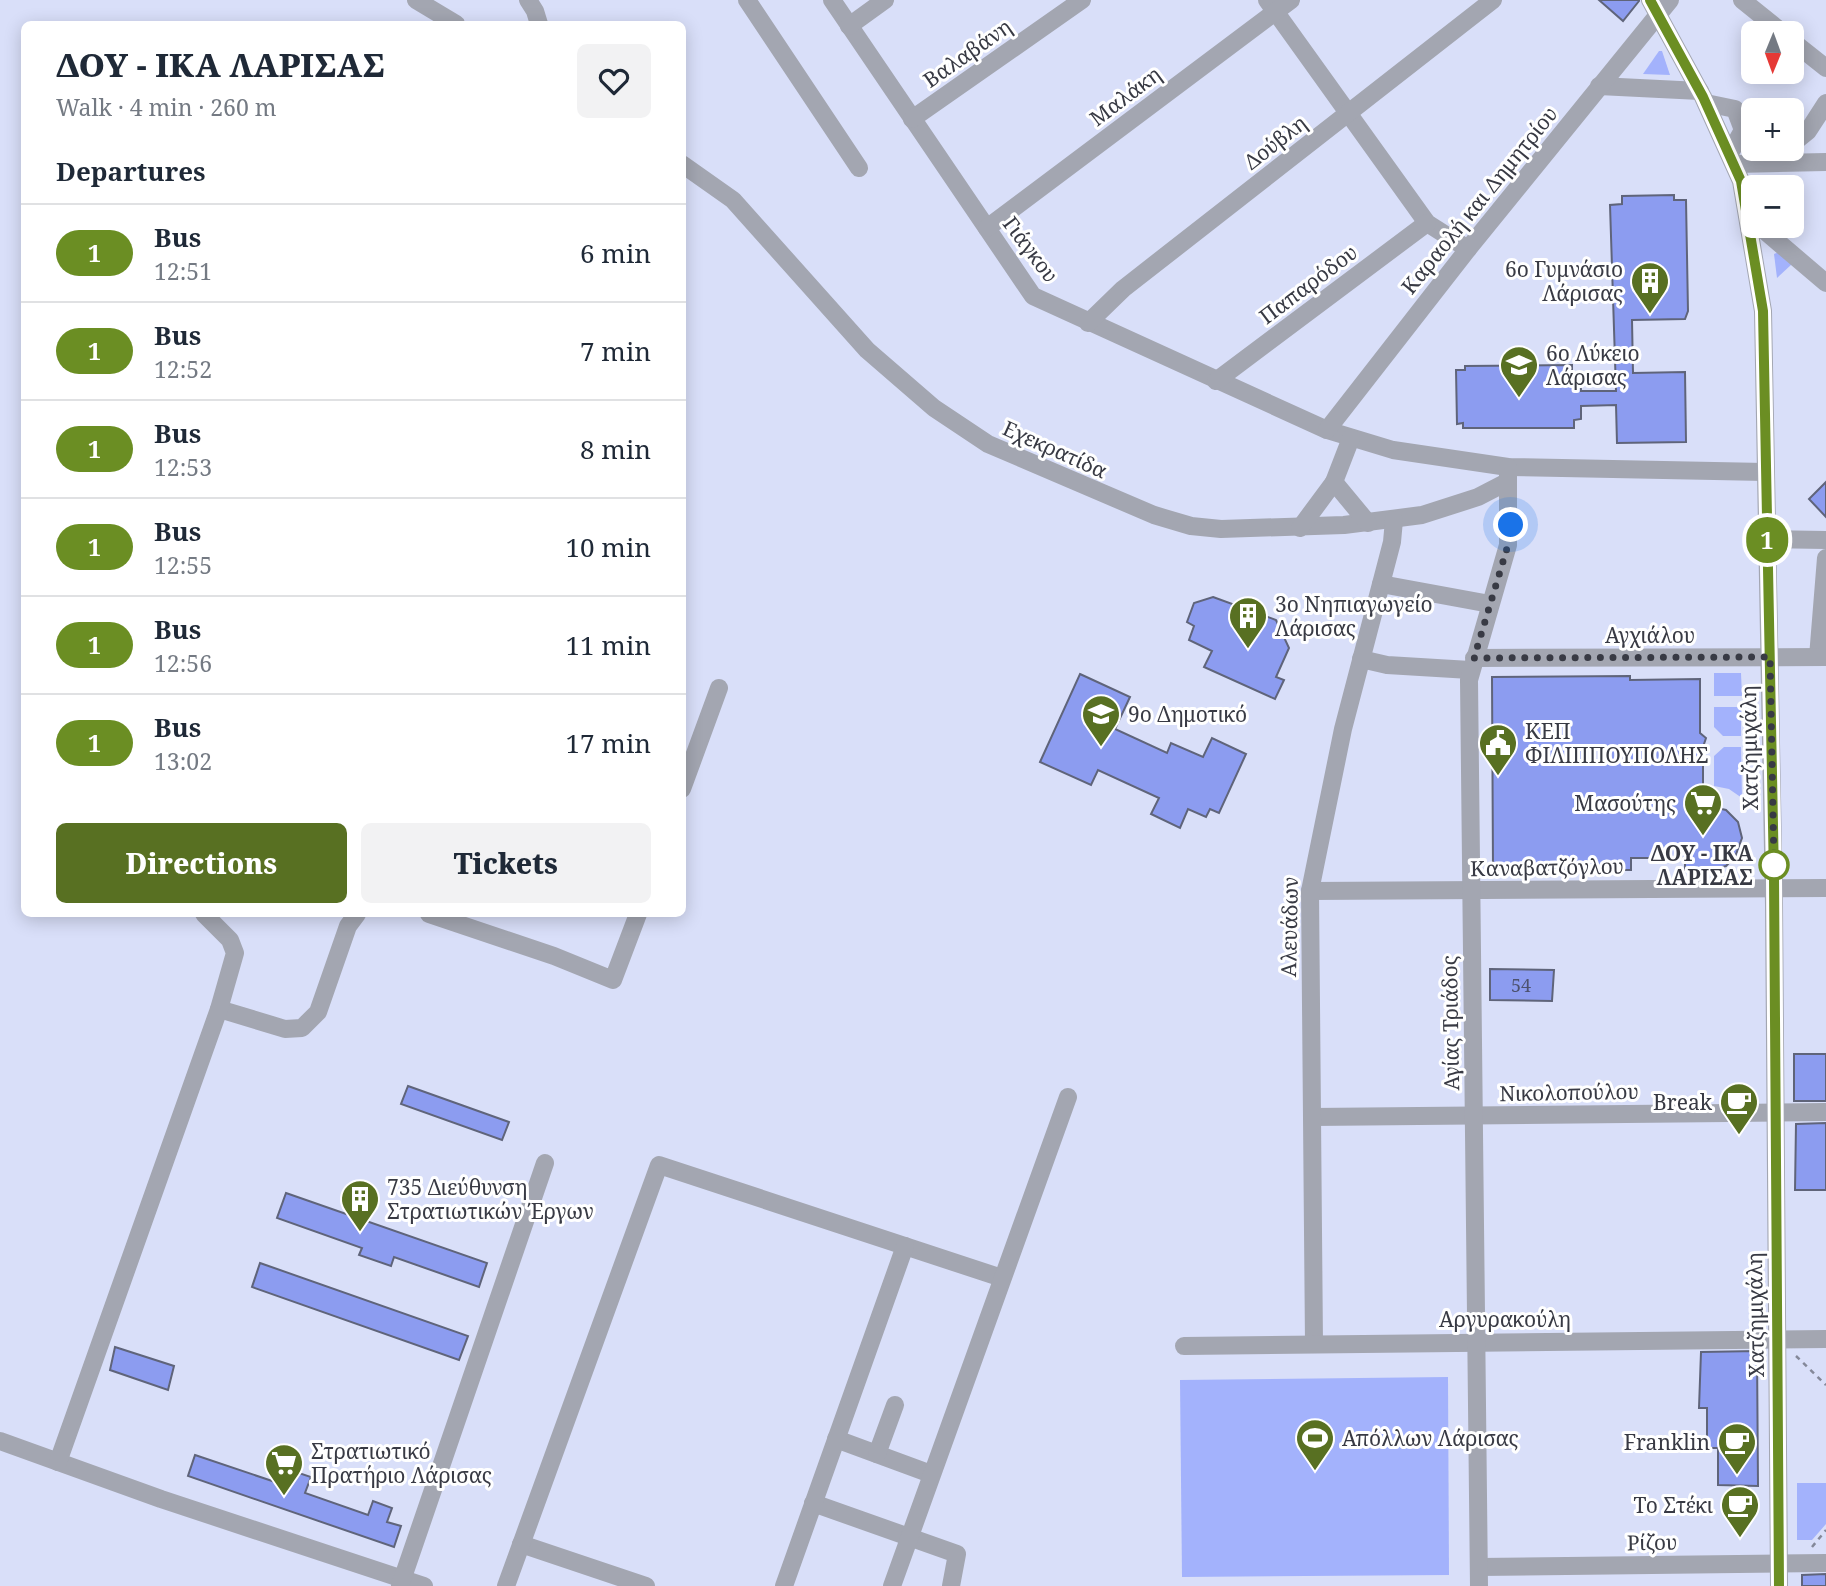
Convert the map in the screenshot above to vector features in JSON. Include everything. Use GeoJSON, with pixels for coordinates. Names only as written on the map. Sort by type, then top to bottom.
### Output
{"type":"FeatureCollection","features":[{"type":"Feature","properties":{"kind":"street"},"geometry":{"type":"LineString","coordinates":[[416,0],[451,21]]}},
{"type":"Feature","properties":{"kind":"street"},"geometry":{"type":"LineString","coordinates":[[528,0],[536,11],[538,21]]}},
{"type":"Feature","properties":{"kind":"street"},"geometry":{"type":"LineString","coordinates":[[747,0],[859,168]]}},
{"type":"Feature","properties":{"kind":"street","name":"Γιάγκου"},"geometry":{"type":"LineString","coordinates":[[832,0],[1033,296],[1087,323],[1327,430],[1393,450],[1508,474],[1765,472]]}},
{"type":"Feature","properties":{"kind":"street"},"geometry":{"type":"LineString","coordinates":[[849,26],[885,0]]}},
{"type":"Feature","properties":{"kind":"street","name":"Βαλαβάνη"},"geometry":{"type":"LineString","coordinates":[[912,119],[1082,0]]}},
{"type":"Feature","properties":{"kind":"street","name":"Μαλάκη"},"geometry":{"type":"LineString","coordinates":[[987,228],[1271,6],[1292,0]]}},
{"type":"Feature","properties":{"kind":"street","name":"Δούβλη"},"geometry":{"type":"LineString","coordinates":[[1087,323],[1123,289],[1493,0]]}},
{"type":"Feature","properties":{"kind":"street","name":"Καραολή και Δημητρίου"},"geometry":{"type":"LineString","coordinates":[[1327,430],[1599,86],[1654,8],[1670,0]]}},
{"type":"Feature","properties":{"kind":"street"},"geometry":{"type":"LineString","coordinates":[[1742,0],[1768,21]]}},
{"type":"Feature","properties":{"kind":"street"},"geometry":{"type":"LineString","coordinates":[[1271,6],[1427,223],[1468,249]]}},
{"type":"Feature","properties":{"kind":"street","name":"Χατζημιχάλη"},"geometry":{"type":"LineString","coordinates":[[1654,8],[1703,97],[1732,158],[1741,184]]}},
{"type":"Feature","properties":{"kind":"street"},"geometry":{"type":"LineString","coordinates":[[1804,51],[1826,68]]}},
{"type":"Feature","properties":{"kind":"street"},"geometry":{"type":"LineString","coordinates":[[1599,86],[1703,97]]}},
{"type":"Feature","properties":{"kind":"street"},"geometry":{"type":"LineString","coordinates":[[1804,134],[1826,103]]}},
{"type":"Feature","properties":{"kind":"street"},"geometry":{"type":"LineString","coordinates":[[1732,158],[1769,163],[1826,162]]}},
{"type":"Feature","properties":{"kind":"street","name":"Εχεκρατίδα"},"geometry":{"type":"LineString","coordinates":[[686,167],[733,200],[758,224],[867,350],[934,408],[988,444],[1110,498],[1191,526],[1235,530],[1300,528],[1394,520],[1469,500],[1508,474]]}},
{"type":"Feature","properties":{"kind":"street","name":"Παπαρόδου"},"geometry":{"type":"LineString","coordinates":[[1216,381],[1427,223]]}},
{"type":"Feature","properties":{"kind":"street","name":"Χατζημιχάλη"},"geometry":{"type":"LineString","coordinates":[[1756,238],[1764,324],[1782,1344],[1779,1586]]}},
{"type":"Feature","properties":{"kind":"street"},"geometry":{"type":"LineString","coordinates":[[1773,238],[1826,283]]}},
{"type":"Feature","properties":{"kind":"street"},"geometry":{"type":"LineString","coordinates":[[1300,528],[1334,482],[1351,438]]}},
{"type":"Feature","properties":{"kind":"street","name":"Αγίας Τριάδος"},"geometry":{"type":"LineString","coordinates":[[1479,1586],[1471,890],[1472,664],[1508,545],[1511,509],[1508,474]]}},
{"type":"Feature","properties":{"kind":"street"},"geometry":{"type":"LineString","coordinates":[[1334,482],[1368,523]]}},
{"type":"Feature","properties":{"kind":"street","name":"Αλευάδων"},"geometry":{"type":"LineString","coordinates":[[1314,1344],[1310,891],[1325,807],[1392,542],[1394,520]]}},
{"type":"Feature","properties":{"kind":"street"},"geometry":{"type":"LineString","coordinates":[[1767,538],[1826,540]]}},
{"type":"Feature","properties":{"kind":"street"},"geometry":{"type":"LineString","coordinates":[[1822,657],[1826,558]]}},
{"type":"Feature","properties":{"kind":"street"},"geometry":{"type":"LineString","coordinates":[[1381,584],[1490,604]]}},
{"type":"Feature","properties":{"kind":"street","name":"Αγχιάλου"},"geometry":{"type":"LineString","coordinates":[[1361,659],[1387,665],[1822,657]]}},
{"type":"Feature","properties":{"kind":"street"},"geometry":{"type":"LineString","coordinates":[[686,778],[719,688]]}},
{"type":"Feature","properties":{"kind":"street","name":"Καναβατζόγλου"},"geometry":{"type":"LineString","coordinates":[[1310,891],[1826,888]]}},
{"type":"Feature","properties":{"kind":"street"},"geometry":{"type":"LineString","coordinates":[[58,1462],[219,1009],[235,953],[230,940],[207,917]]}},
{"type":"Feature","properties":{"kind":"street"},"geometry":{"type":"LineString","coordinates":[[219,1009],[285,1029],[302,1028],[318,1012],[348,926],[355,917]]}},
{"type":"Feature","properties":{"kind":"street"},"geometry":{"type":"LineString","coordinates":[[438,917],[554,956],[614,980],[637,917]]}},
{"type":"Feature","properties":{"kind":"street"},"geometry":{"type":"LineString","coordinates":[[892,1586],[1068,1097]]}},
{"type":"Feature","properties":{"kind":"street","name":"Νικολοπούλου"},"geometry":{"type":"LineString","coordinates":[[1312,1117],[1826,1112]]}},
{"type":"Feature","properties":{"kind":"street"},"geometry":{"type":"LineString","coordinates":[[402,1582],[545,1163]]}},
{"type":"Feature","properties":{"kind":"street"},"geometry":{"type":"LineString","coordinates":[[506,1586],[659,1165],[1002,1278]]}},
{"type":"Feature","properties":{"kind":"street"},"geometry":{"type":"LineString","coordinates":[[784,1586],[905,1246]]}},
{"type":"Feature","properties":{"kind":"street","name":"Αργυρακούλη"},"geometry":{"type":"LineString","coordinates":[[1184,1346],[1477,1342],[1782,1344],[1826,1339]]}},
{"type":"Feature","properties":{"kind":"street"},"geometry":{"type":"LineString","coordinates":[[877,1454],[895,1405]]}},
{"type":"Feature","properties":{"kind":"street"},"geometry":{"type":"LineString","coordinates":[[836,1439],[931,1474]]}},
{"type":"Feature","properties":{"kind":"street"},"geometry":{"type":"LineString","coordinates":[[0,1441],[402,1582],[424,1586]]}},
{"type":"Feature","properties":{"kind":"street"},"geometry":{"type":"LineString","coordinates":[[813,1503],[957,1554],[951,1586]]}},
{"type":"Feature","properties":{"kind":"street"},"geometry":{"type":"LineString","coordinates":[[521,1544],[646,1586]]}},
{"type":"Feature","properties":{"kind":"street","name":"Ρίζου"},"geometry":{"type":"LineString","coordinates":[[1479,1567],[1826,1563]]}},
{"type":"Feature","properties":{"kind":"path"},"geometry":{"type":"LineString","coordinates":[[1782,1344],[1826,1385]]}},
{"type":"Feature","properties":{"kind":"shaded area"},"geometry":{"type":"Polygon","coordinates":[[[1659,51],[1662,51],[1670,75],[1643,74],[1659,51]]]}},
{"type":"Feature","properties":{"kind":"shaded area"},"geometry":{"type":"Polygon","coordinates":[[[1779,252],[1792,264],[1777,278],[1774,254],[1779,252]]]}},
{"type":"Feature","properties":{"kind":"shaded area"},"geometry":{"type":"Polygon","coordinates":[[[1714,673],[1741,673],[1742,696],[1714,696],[1714,673]]]}},
{"type":"Feature","properties":{"kind":"shaded area"},"geometry":{"type":"Polygon","coordinates":[[[1714,707],[1741,707],[1741,736],[1723,736],[1714,727],[1714,707]]]}},
{"type":"Feature","properties":{"kind":"shaded area"},"geometry":{"type":"Polygon","coordinates":[[[1724,747],[1741,747],[1742,798],[1729,789],[1714,786],[1714,756],[1724,747]]]}},
{"type":"Feature","properties":{"kind":"shaded area","name":"Απόλλων Λάρισας"},"geometry":{"type":"Polygon","coordinates":[[[1448,1377],[1449,1575],[1182,1577],[1180,1380],[1448,1377]]]}},
{"type":"Feature","properties":{"kind":"shaded area"},"geometry":{"type":"Polygon","coordinates":[[[1797,1483],[1826,1483],[1826,1524],[1812,1540],[1797,1540],[1797,1483]]]}},
{"type":"Feature","properties":{"kind":"building"},"geometry":{"type":"Polygon","coordinates":[[[1599,0],[1639,0],[1639,1],[1623,21],[1599,0]]]}},
{"type":"Feature","properties":{"kind":"building","name":"6ο Γυμνάσιο Λάρισας"},"geometry":{"type":"Polygon","coordinates":[[[1674,195],[1674,200],[1686,200],[1688,311],[1685,319],[1632,320],[1633,373],[1685,372],[1686,442],[1617,443],[1616,405],[1581,406],[1581,419],[1574,420],[1574,428],[1463,428],[1463,423],[1457,424],[1456,370],[1465,370],[1465,366],[1572,365],[1572,372],[1580,372],[1581,391],[1616,391],[1610,205],[1622,204],[1622,196],[1674,195]]]}},
{"type":"Feature","properties":{"kind":"building"},"geometry":{"type":"Polygon","coordinates":[[[1826,482],[1826,517],[1809,499],[1826,482]]]}},
{"type":"Feature","properties":{"kind":"building","name":"3o Νηπιαγωγείο Λάρισας"},"geometry":{"type":"Polygon","coordinates":[[[1213,597],[1276,620],[1289,648],[1276,677],[1284,680],[1275,699],[1204,667],[1212,651],[1189,640],[1194,626],[1187,622],[1194,603],[1213,597]]]}},
{"type":"Feature","properties":{"kind":"building","name":"9ο Δημοτικό"},"geometry":{"type":"Polygon","coordinates":[[[1080,674],[1130,697],[1115,729],[1167,753],[1171,743],[1203,757],[1212,738],[1246,754],[1219,813],[1210,809],[1206,817],[1188,809],[1180,828],[1151,814],[1159,798],[1098,770],[1091,785],[1040,762],[1080,674]]]}},
{"type":"Feature","properties":{"kind":"building"},"geometry":{"type":"Polygon","coordinates":[[[1630,676],[1630,680],[1700,679],[1700,733],[1706,738],[1703,747],[1703,805],[1726,810],[1738,822],[1742,838],[1735,857],[1726,866],[1711,870],[1685,870],[1685,858],[1631,858],[1631,870],[1493,870],[1492,677],[1630,676]]]}},
{"type":"Feature","properties":{"kind":"building"},"geometry":{"type":"Polygon","coordinates":[[[1490,969],[1554,970],[1552,1001],[1490,1000],[1490,969]]]}},
{"type":"Feature","properties":{"kind":"building"},"geometry":{"type":"Polygon","coordinates":[[[1794,1054],[1826,1054],[1826,1101],[1794,1101],[1794,1054]]]}},
{"type":"Feature","properties":{"kind":"building"},"geometry":{"type":"Polygon","coordinates":[[[408,1086],[509,1122],[502,1140],[401,1104],[408,1086]]]}},
{"type":"Feature","properties":{"kind":"building"},"geometry":{"type":"Polygon","coordinates":[[[1826,1123],[1826,1190],[1795,1190],[1796,1124],[1826,1123]]]}},
{"type":"Feature","properties":{"kind":"building","name":"735 Διεύθυνση Στρατιωτικών Έργων"},"geometry":{"type":"Polygon","coordinates":[[[286,1193],[487,1263],[479,1287],[394,1257],[391,1266],[359,1255],[362,1248],[277,1218],[286,1193]]]}},
{"type":"Feature","properties":{"kind":"building"},"geometry":{"type":"Polygon","coordinates":[[[260,1263],[468,1336],[459,1360],[252,1287],[260,1263]]]}},
{"type":"Feature","properties":{"kind":"building"},"geometry":{"type":"Polygon","coordinates":[[[115,1347],[174,1366],[168,1390],[110,1370],[115,1347]]]}},
{"type":"Feature","properties":{"kind":"building"},"geometry":{"type":"Polygon","coordinates":[[[1757,1351],[1758,1486],[1718,1485],[1718,1448],[1707,1448],[1707,1408],[1699,1408],[1701,1352],[1757,1351]]]}},
{"type":"Feature","properties":{"kind":"building","name":"Στρατιωτικό Πρατήριο Λάρισας"},"geometry":{"type":"Polygon","coordinates":[[[195,1455],[284,1485],[290,1470],[311,1477],[305,1493],[368,1515],[373,1501],[392,1508],[387,1522],[401,1526],[394,1547],[188,1476],[195,1455]]]}},
{"type":"Feature","properties":{"kind":"building"},"geometry":{"type":"Polygon","coordinates":[[[1826,1574],[1826,1586],[1802,1586],[1802,1575],[1826,1574]]]}},
{"type":"Feature","properties":{"kind":"bus line","name":"1"},"geometry":{"type":"LineString","coordinates":[[1650,0],[1703,97],[1741,181],[1763,311],[1774,877],[1779,1586]]}},
{"type":"Feature","properties":{"kind":"place","name":"6ο Γυμνάσιο Λάρισας"},"geometry":{"type":"Point","coordinates":[1650,315]}},
{"type":"Feature","properties":{"kind":"place","name":"6ο Λύκειο Λάρισας"},"geometry":{"type":"Point","coordinates":[1519,399]}},
{"type":"Feature","properties":{"kind":"place","name":"3o Νηπιαγωγείο Λάρισας"},"geometry":{"type":"Point","coordinates":[1248,650]}},
{"type":"Feature","properties":{"kind":"place","name":"9ο Δημοτικό"},"geometry":{"type":"Point","coordinates":[1101,748]}},
{"type":"Feature","properties":{"kind":"place","name":"ΚΕΠ ΦΙΛΙΠΠΟΥΠΟΛΗΣ"},"geometry":{"type":"Point","coordinates":[1498,777]}},
{"type":"Feature","properties":{"kind":"place","name":"Μασούτης"},"geometry":{"type":"Point","coordinates":[1703,837]}},
{"type":"Feature","properties":{"kind":"place","name":"ΔΟΥ - ΙΚΑ ΛΑΡΙΣΑΣ"},"geometry":{"type":"Point","coordinates":[1774,865]}},
{"type":"Feature","properties":{"kind":"place","name":"Break"},"geometry":{"type":"Point","coordinates":[1739,1136]}},
{"type":"Feature","properties":{"kind":"place","name":"735 Διεύθυνση Στρατιωτικών Έργων"},"geometry":{"type":"Point","coordinates":[360,1233]}},
{"type":"Feature","properties":{"kind":"place","name":"Απόλλων Λάρισας"},"geometry":{"type":"Point","coordinates":[1315,1472]}},
{"type":"Feature","properties":{"kind":"place","name":"Franklin"},"geometry":{"type":"Point","coordinates":[1737,1476]}},
{"type":"Feature","properties":{"kind":"place","name":"Στρατιωτικό Πρατήριο Λάρισας"},"geometry":{"type":"Point","coordinates":[284,1497]}},
{"type":"Feature","properties":{"kind":"place","name":"Το Στέκι"},"geometry":{"type":"Point","coordinates":[1740,1539]}},
{"type":"Feature","properties":{"kind":"route"},"geometry":{"type":"LineString","coordinates":[[1511,525],[1508,545],[1474,658],[1770,657],[1774,865]]}}]}
